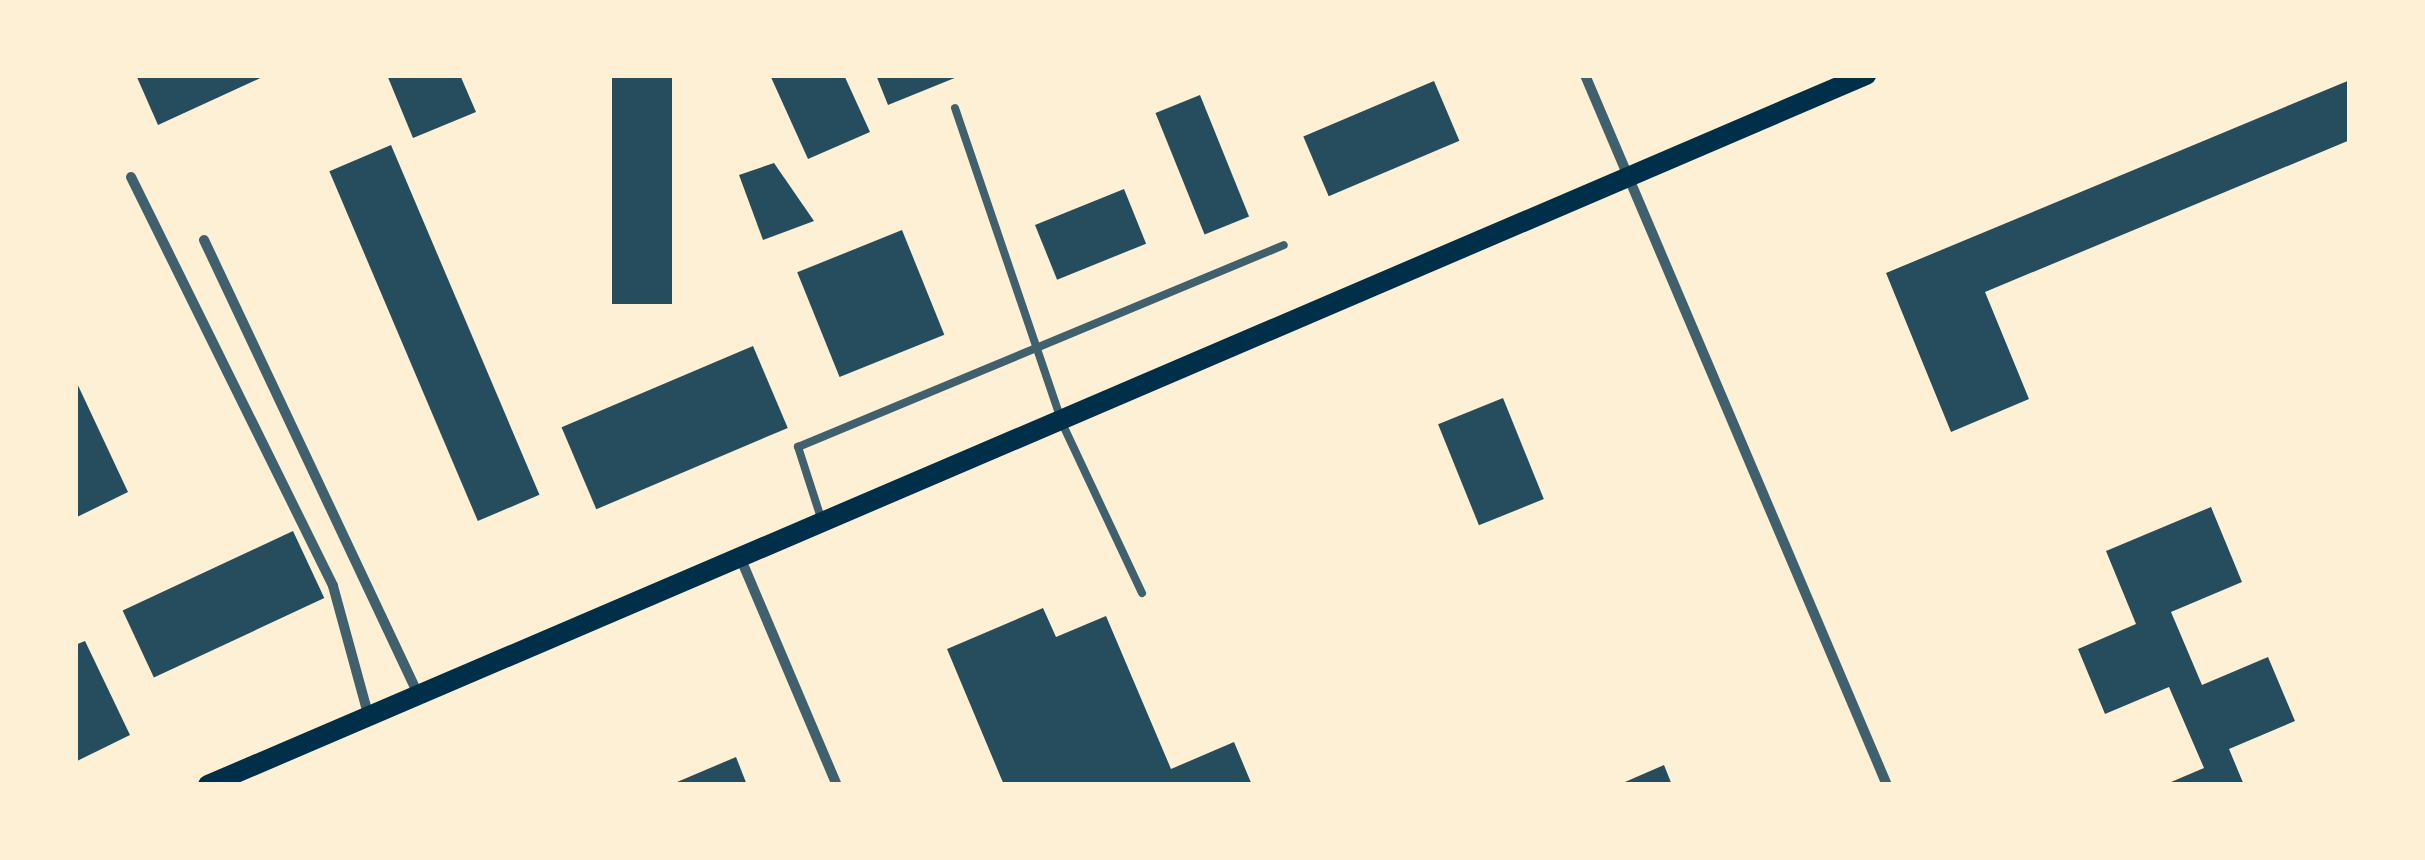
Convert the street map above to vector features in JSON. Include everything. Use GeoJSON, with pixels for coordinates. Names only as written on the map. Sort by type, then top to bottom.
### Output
{"type":"FeatureCollection","features":[{"type":"Feature","properties":{"kind":"main road"},"geometry":{"type":"LineString","coordinates":[[208,785],[421,700],[740,557],[1062,423],[1866,75]]}},
{"type":"Feature","properties":{"kind":"street"},"geometry":{"type":"LineString","coordinates":[[1586,75],[1886,785]]}},
{"type":"Feature","properties":{"kind":"street"},"geometry":{"type":"LineString","coordinates":[[131,177],[333,586],[370,718]]}},
{"type":"Feature","properties":{"kind":"street"},"geometry":{"type":"LineString","coordinates":[[204,240],[421,700]]}},
{"type":"Feature","properties":{"kind":"street"},"geometry":{"type":"LineString","coordinates":[[740,557],[837,785]]}},
{"type":"Feature","properties":{"kind":"lane"},"geometry":{"type":"LineString","coordinates":[[954,108],[1062,423],[1142,593]]}},
{"type":"Feature","properties":{"kind":"lane"},"geometry":{"type":"LineString","coordinates":[[822,522],[798,447],[1038,352],[1284,245]]}},
{"type":"Feature","properties":{"kind":"building"},"geometry":{"type":"Polygon","coordinates":[[[136,75],[267,75],[158,125],[136,75]]]}},
{"type":"Feature","properties":{"kind":"building"},"geometry":{"type":"Polygon","coordinates":[[[387,75],[460,75],[476,112],[413,138],[387,75]]]}},
{"type":"Feature","properties":{"kind":"building"},"geometry":{"type":"Polygon","coordinates":[[[612,75],[672,75],[672,304],[612,304],[612,75]]]}},
{"type":"Feature","properties":{"kind":"building"},"geometry":{"type":"Polygon","coordinates":[[[770,75],[844,75],[870,132],[808,159],[770,75]]]}},
{"type":"Feature","properties":{"kind":"building"},"geometry":{"type":"Polygon","coordinates":[[[876,75],[962,75],[888,105],[876,75]]]}},
{"type":"Feature","properties":{"kind":"building"},"geometry":{"type":"Polygon","coordinates":[[[2350,80],[2350,140],[1985,292],[2029,399],[1951,432],[1886,273],[2350,80]]]}},
{"type":"Feature","properties":{"kind":"building"},"geometry":{"type":"Polygon","coordinates":[[[1434,81],[1459,141],[1329,196],[1303,136],[1434,81]]]}},
{"type":"Feature","properties":{"kind":"building"},"geometry":{"type":"Polygon","coordinates":[[[1200,95],[1249,216],[1205,234],[1155,113],[1200,95]]]}},
{"type":"Feature","properties":{"kind":"building"},"geometry":{"type":"Polygon","coordinates":[[[391,145],[539,495],[478,521],[329,171],[391,145]]]}},
{"type":"Feature","properties":{"kind":"building"},"geometry":{"type":"Polygon","coordinates":[[[774,163],[814,221],[763,240],[739,175],[774,163]]]}},
{"type":"Feature","properties":{"kind":"building"},"geometry":{"type":"Polygon","coordinates":[[[1124,189],[1146,244],[1057,280],[1035,225],[1124,189]]]}},
{"type":"Feature","properties":{"kind":"building"},"geometry":{"type":"Polygon","coordinates":[[[902,230],[944,335],[840,377],[797,272],[902,230]]]}},
{"type":"Feature","properties":{"kind":"building"},"geometry":{"type":"Polygon","coordinates":[[[753,346],[788,428],[596,509],[562,427],[753,346]]]}},
{"type":"Feature","properties":{"kind":"building"},"geometry":{"type":"Polygon","coordinates":[[[75,379],[128,492],[75,518],[75,379]]]}},
{"type":"Feature","properties":{"kind":"building"},"geometry":{"type":"Polygon","coordinates":[[[1503,398],[1544,499],[1479,525],[1438,424],[1503,398]]]}},
{"type":"Feature","properties":{"kind":"building"},"geometry":{"type":"Polygon","coordinates":[[[2211,507],[2242,582],[2171,612],[2202,685],[2268,657],[2295,721],[2229,749],[2244,785],[2164,785],[2204,768],[2169,687],[2105,714],[2078,649],[2136,624],[2106,551],[2211,507]]]}},
{"type":"Feature","properties":{"kind":"building"},"geometry":{"type":"Polygon","coordinates":[[[293,531],[324,598],[154,678],[123,610],[293,531]]]}},
{"type":"Feature","properties":{"kind":"building"},"geometry":{"type":"Polygon","coordinates":[[[1043,608],[1056,637],[1106,616],[1171,769],[1234,742],[1252,785],[1004,785],[947,649],[1043,608]]]}},
{"type":"Feature","properties":{"kind":"building"},"geometry":{"type":"Polygon","coordinates":[[[85,641],[130,735],[75,762],[75,645],[85,641]]]}},
{"type":"Feature","properties":{"kind":"building"},"geometry":{"type":"Polygon","coordinates":[[[736,757],[747,785],[670,785],[736,757]]]}},
{"type":"Feature","properties":{"kind":"building"},"geometry":{"type":"Polygon","coordinates":[[[1664,765],[1672,785],[1618,785],[1664,765]]]}}]}
